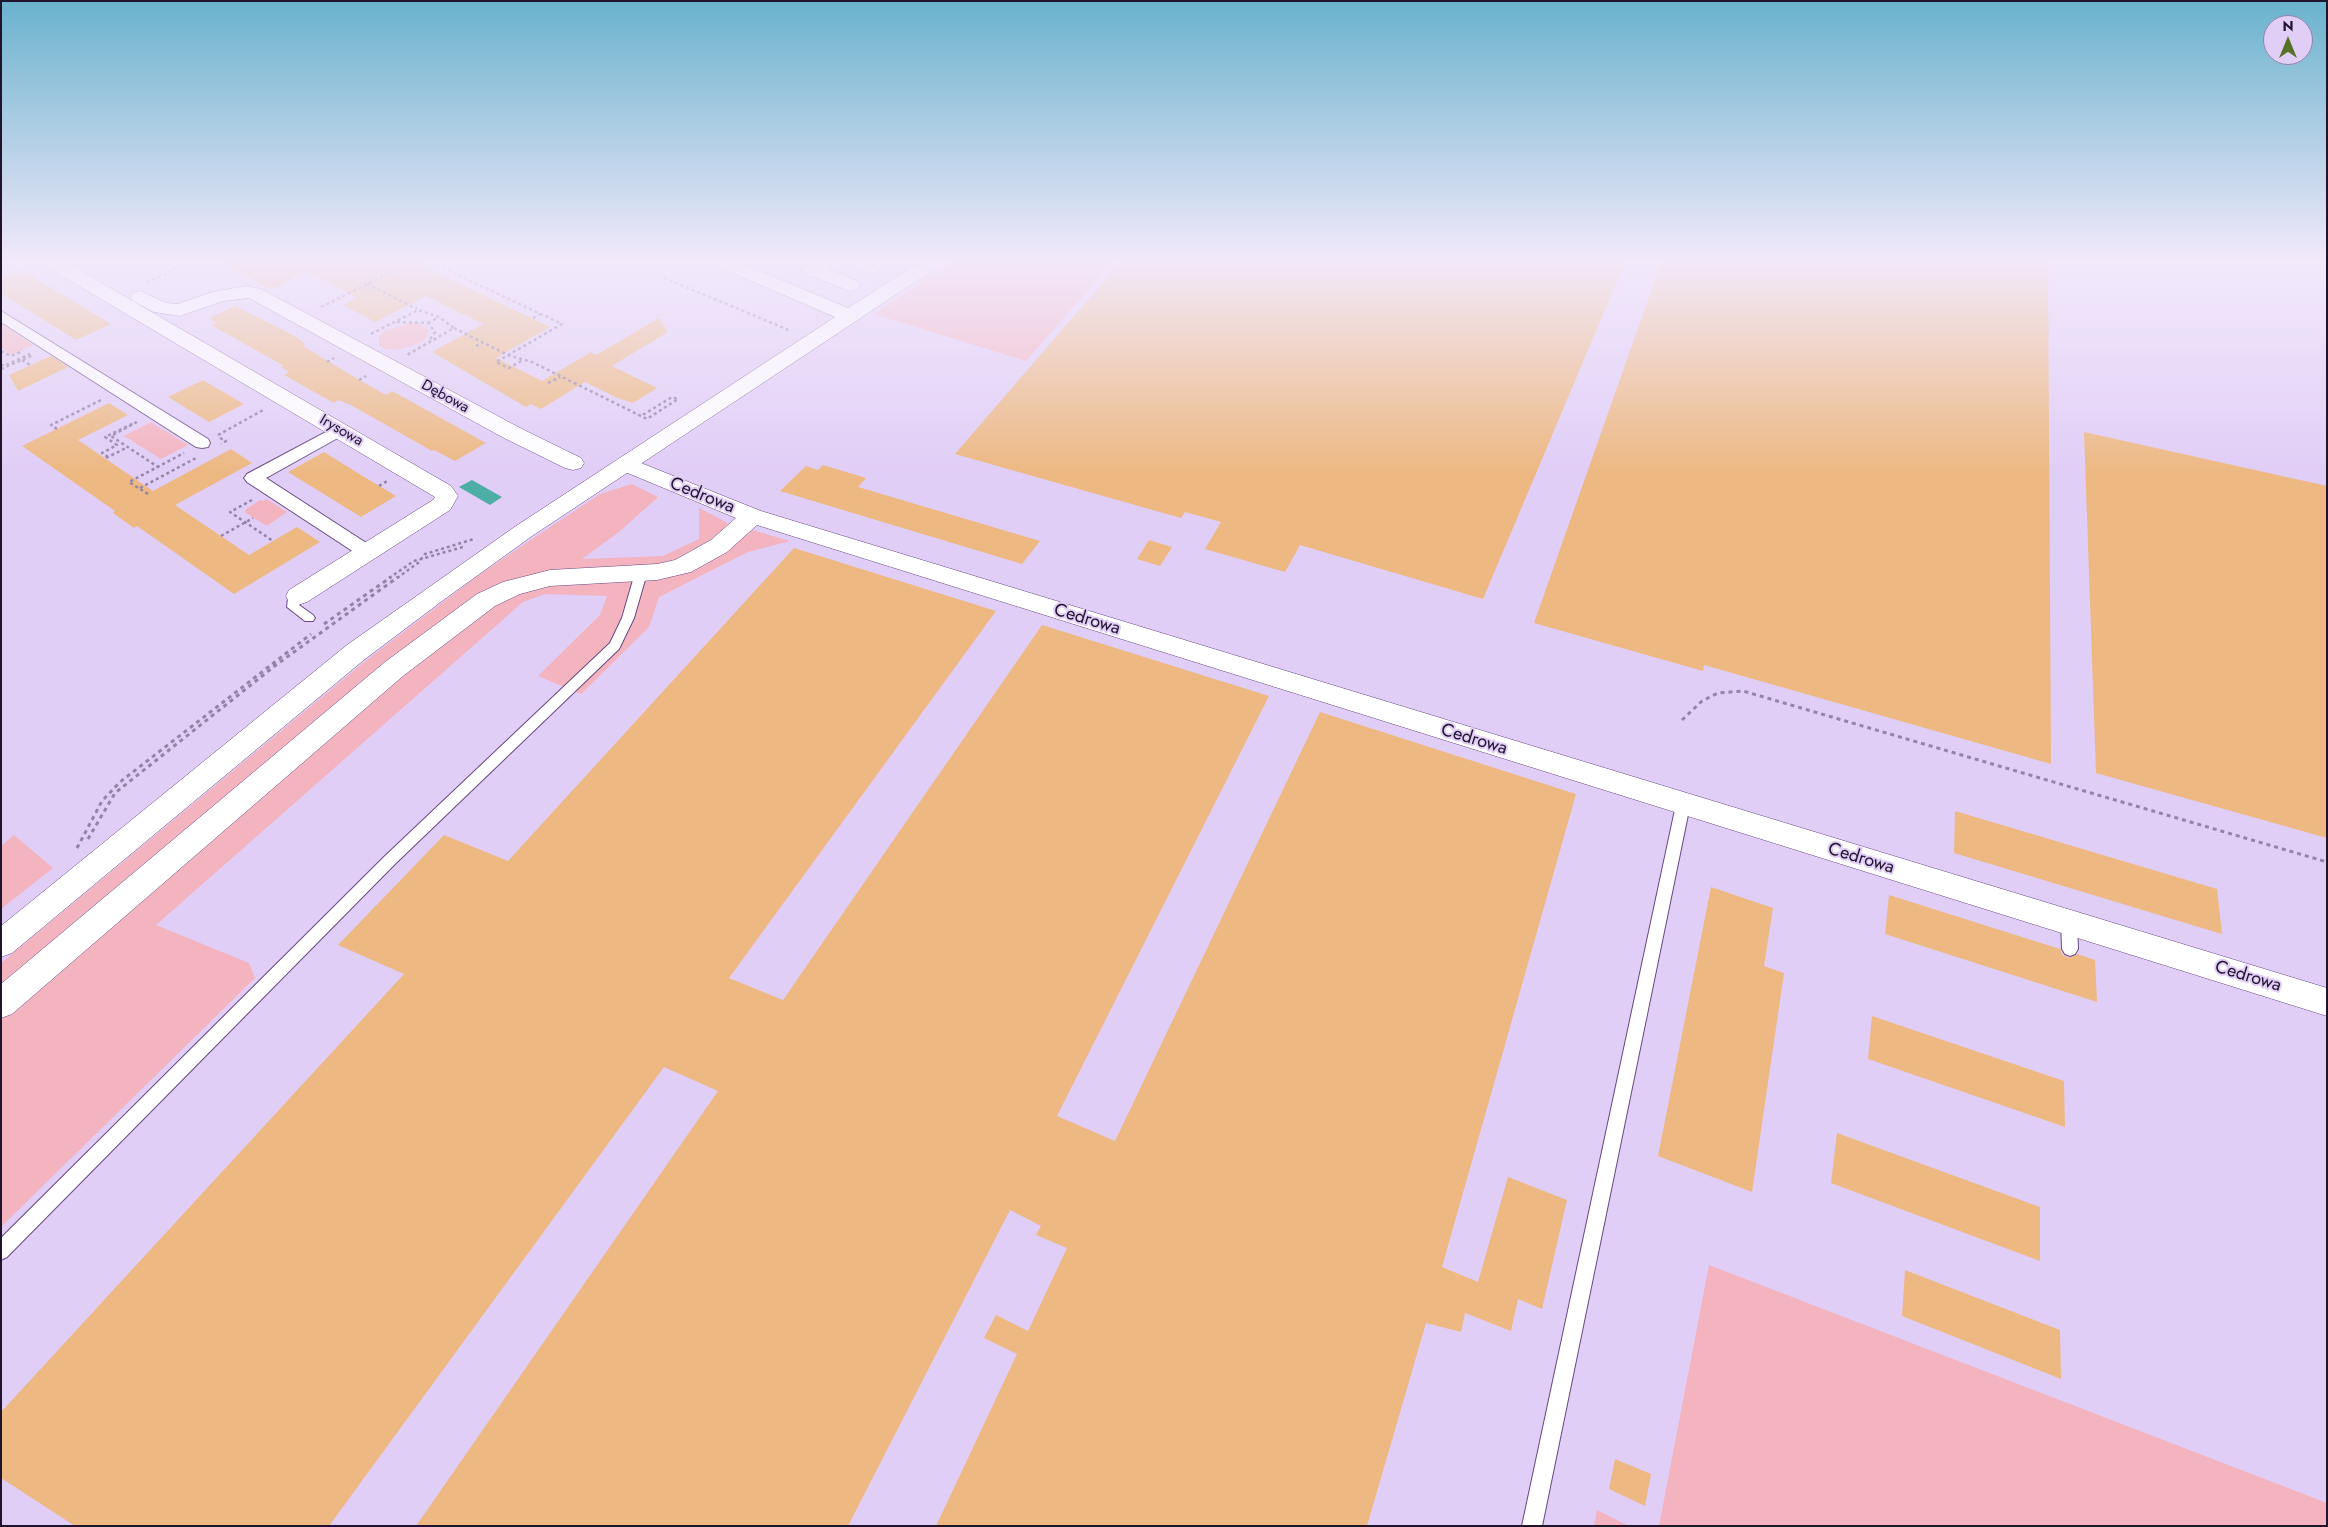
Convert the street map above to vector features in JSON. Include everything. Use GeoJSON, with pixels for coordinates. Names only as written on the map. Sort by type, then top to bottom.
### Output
{"type":"FeatureCollection","features":[{"type":"Feature","properties":{"kind":"street"},"geometry":{"type":"LineString","coordinates":[[23,331],[45,348],[119,391],[202,443]]}},
{"type":"Feature","properties":{"kind":"street","name":"Irysowa"},"geometry":{"type":"LineString","coordinates":[[171,331],[443,490],[447,496],[442,505],[298,596]]}},
{"type":"Feature","properties":{"kind":"street","name":"Dębowa"},"geometry":{"type":"LineString","coordinates":[[325,331],[573,463]]}},
{"type":"Feature","properties":{"kind":"street"},"geometry":{"type":"LineString","coordinates":[[1,944],[356,652],[466,570],[826,331]]}},
{"type":"Feature","properties":{"kind":"street"},"geometry":{"type":"LineString","coordinates":[[339,430],[253,478],[368,552]]}},
{"type":"Feature","properties":{"kind":"street","name":"Cedrowa"},"geometry":{"type":"LineString","coordinates":[[626,464],[753,516],[1683,805],[2069,921],[2327,1002]]}},
{"type":"Feature","properties":{"kind":"street"},"geometry":{"type":"LineString","coordinates":[[1,1004],[394,669],[477,606],[512,588],[535,581],[563,577],[641,573],[682,566],[699,559],[719,546],[753,516]]}},
{"type":"Feature","properties":{"kind":"lane"},"geometry":{"type":"LineString","coordinates":[[1,1251],[390,860],[615,646],[628,618],[641,573]]}},
{"type":"Feature","properties":{"kind":"lane","name":"Irysowa"},"geometry":{"type":"LineString","coordinates":[[298,596],[292,602],[293,607],[309,618]]}},
{"type":"Feature","properties":{"kind":"lane"},"geometry":{"type":"LineString","coordinates":[[1532,1526],[1683,805]]}},
{"type":"Feature","properties":{"kind":"lane"},"geometry":{"type":"LineString","coordinates":[[2069,921],[2070,949]]}},
{"type":"Feature","properties":{"kind":"path"},"geometry":{"type":"LineString","coordinates":[[350,345],[376,331]]}},
{"type":"Feature","properties":{"kind":"path"},"geometry":{"type":"LineString","coordinates":[[427,344],[434,331]]}},
{"type":"Feature","properties":{"kind":"path"},"geometry":{"type":"LineString","coordinates":[[388,365],[448,331]]}},
{"type":"Feature","properties":{"kind":"path"},"geometry":{"type":"LineString","coordinates":[[460,331],[508,355],[560,376],[647,419],[664,410],[678,399],[672,396],[641,416]]}},
{"type":"Feature","properties":{"kind":"path"},"geometry":{"type":"LineString","coordinates":[[523,360],[509,368],[496,362],[549,331]]}},
{"type":"Feature","properties":{"kind":"path"},"geometry":{"type":"LineString","coordinates":[[476,346],[483,343]]}},
{"type":"Feature","properties":{"kind":"path"},"geometry":{"type":"LineString","coordinates":[[1,369],[45,348]]}},
{"type":"Feature","properties":{"kind":"path"},"geometry":{"type":"LineString","coordinates":[[1,364],[4,366],[45,348]]}},
{"type":"Feature","properties":{"kind":"path"},"geometry":{"type":"LineString","coordinates":[[22,360],[30,365]]}},
{"type":"Feature","properties":{"kind":"path"},"geometry":{"type":"LineString","coordinates":[[548,384],[560,376]]}},
{"type":"Feature","properties":{"kind":"path"},"geometry":{"type":"LineString","coordinates":[[580,391],[584,389]]}},
{"type":"Feature","properties":{"kind":"path"},"geometry":{"type":"LineString","coordinates":[[57,429],[51,424],[119,391]]}},
{"type":"Feature","properties":{"kind":"path"},"geometry":{"type":"LineString","coordinates":[[148,494],[129,482],[286,398]]}},
{"type":"Feature","properties":{"kind":"path"},"geometry":{"type":"LineString","coordinates":[[93,404],[99,408]]}},
{"type":"Feature","properties":{"kind":"path"},"geometry":{"type":"LineString","coordinates":[[128,447],[107,458],[102,453],[117,445],[105,437],[137,422],[112,436],[158,467]]}},
{"type":"Feature","properties":{"kind":"path"},"geometry":{"type":"LineString","coordinates":[[270,490],[230,512],[273,541]]}},
{"type":"Feature","properties":{"kind":"path"},"geometry":{"type":"LineString","coordinates":[[221,536],[253,518]]}},
{"type":"Feature","properties":{"kind":"path"},"geometry":{"type":"LineString","coordinates":[[1682,720],[1702,701],[1718,693],[1743,691],[2327,862]]}},
{"type":"Feature","properties":{"kind":"shaded area"},"geometry":{"type":"Polygon","coordinates":[[[1,331],[12,331],[33,345],[12,355],[1,347],[1,331]]]}},
{"type":"Feature","properties":{"kind":"shaded area"},"geometry":{"type":"Polygon","coordinates":[[[385,331],[429,331],[427,337],[420,343],[397,350],[379,346],[379,336],[385,331]]]}},
{"type":"Feature","properties":{"kind":"shaded area"},"geometry":{"type":"Polygon","coordinates":[[[930,331],[1052,331],[1026,361],[930,331]]]}},
{"type":"Feature","properties":{"kind":"shaded area"},"geometry":{"type":"Polygon","coordinates":[[[151,422],[188,445],[161,459],[124,436],[151,422]]]}},
{"type":"Feature","properties":{"kind":"shaded area"},"geometry":{"type":"Polygon","coordinates":[[[472,480],[502,497],[490,505],[459,487],[472,480]]]}},
{"type":"Feature","properties":{"kind":"shaded area"},"geometry":{"type":"Polygon","coordinates":[[[632,484],[658,497],[619,532],[582,559],[663,556],[699,539],[699,508],[728,523],[790,541],[748,552],[659,597],[649,627],[581,694],[538,676],[600,615],[607,596],[545,594],[523,602],[156,925],[249,963],[255,978],[1,1227],[1,963],[369,658],[476,577],[535,537],[600,494],[632,484]]]}},
{"type":"Feature","properties":{"kind":"shaded area"},"geometry":{"type":"Polygon","coordinates":[[[267,499],[287,512],[267,526],[246,513],[245,510],[260,500],[267,499]]]}},
{"type":"Feature","properties":{"kind":"shaded area"},"geometry":{"type":"Polygon","coordinates":[[[14,835],[53,868],[1,909],[1,846],[14,835]]]}},
{"type":"Feature","properties":{"kind":"shaded area"},"geometry":{"type":"Polygon","coordinates":[[[1709,1265],[2327,1503],[2327,1526],[1659,1526],[1709,1265]]]}},
{"type":"Feature","properties":{"kind":"shaded area"},"geometry":{"type":"Polygon","coordinates":[[[1597,1510],[1629,1526],[1594,1526],[1597,1510]]]}},
{"type":"Feature","properties":{"kind":"building"},"geometry":{"type":"Polygon","coordinates":[[[62,331],[95,331],[76,340],[62,331]]]}},
{"type":"Feature","properties":{"kind":"building"},"geometry":{"type":"Polygon","coordinates":[[[222,331],[286,331],[306,344],[303,346],[386,395],[392,391],[486,443],[455,461],[434,450],[432,451],[349,404],[338,400],[334,403],[284,375],[289,372],[281,367],[284,366],[222,331]]]}},
{"type":"Feature","properties":{"kind":"building"},"geometry":{"type":"Polygon","coordinates":[[[470,331],[543,331],[496,358],[542,381],[591,352],[596,355],[636,331],[668,332],[612,366],[657,388],[633,403],[615,397],[585,382],[541,409],[531,404],[526,407],[432,352],[470,331]]]}},
{"type":"Feature","properties":{"kind":"building"},"geometry":{"type":"Polygon","coordinates":[[[1061,331],[1596,331],[1483,599],[1300,545],[1285,572],[1205,549],[1221,522],[1185,512],[1181,518],[955,454],[1061,331]]]}},
{"type":"Feature","properties":{"kind":"building"},"geometry":{"type":"Polygon","coordinates":[[[1637,331],[2048,331],[2051,764],[1704,665],[1703,671],[1534,623],[1637,331]]]}},
{"type":"Feature","properties":{"kind":"building"},"geometry":{"type":"Polygon","coordinates":[[[51,356],[68,367],[18,391],[9,375],[51,356]]]}},
{"type":"Feature","properties":{"kind":"building"},"geometry":{"type":"Polygon","coordinates":[[[203,380],[244,404],[209,422],[168,397],[203,380]]]}},
{"type":"Feature","properties":{"kind":"building"},"geometry":{"type":"Polygon","coordinates":[[[109,403],[128,415],[78,440],[153,491],[231,449],[252,463],[175,505],[249,555],[297,527],[320,542],[234,594],[137,526],[134,528],[113,513],[115,511],[22,446],[109,403]]]}},
{"type":"Feature","properties":{"kind":"building"},"geometry":{"type":"Polygon","coordinates":[[[2084,432],[2327,486],[2327,838],[2096,773],[2084,432]]]}},
{"type":"Feature","properties":{"kind":"building"},"geometry":{"type":"Polygon","coordinates":[[[324,452],[396,496],[361,517],[288,472],[324,452]]]}},
{"type":"Feature","properties":{"kind":"building"},"geometry":{"type":"Polygon","coordinates":[[[823,465],[866,478],[858,487],[1040,541],[1022,564],[780,491],[806,466],[818,470],[823,465]]]}},
{"type":"Feature","properties":{"kind":"building"},"geometry":{"type":"Polygon","coordinates":[[[1149,540],[1172,547],[1160,566],[1137,559],[1149,540]]]}},
{"type":"Feature","properties":{"kind":"building"},"geometry":{"type":"Polygon","coordinates":[[[794,548],[996,611],[729,978],[783,1000],[1042,625],[1269,696],[1057,1116],[1115,1141],[1320,712],[1576,794],[1442,1267],[1478,1282],[1508,1177],[1567,1200],[1542,1309],[1518,1299],[1511,1331],[1465,1313],[1461,1332],[1426,1323],[1367,1526],[936,1526],[1017,1354],[984,1338],[996,1315],[1028,1331],[1067,1248],[1036,1235],[1041,1226],[1010,1210],[848,1526],[416,1526],[718,1091],[664,1067],[329,1526],[75,1526],[1,1478],[1,1412],[404,974],[338,945],[444,835],[508,861],[794,548]]]}},
{"type":"Feature","properties":{"kind":"building"},"geometry":{"type":"Polygon","coordinates":[[[1955,811],[2217,889],[2222,934],[1954,853],[1955,811]]]}},
{"type":"Feature","properties":{"kind":"building"},"geometry":{"type":"Polygon","coordinates":[[[1711,887],[1773,908],[1764,966],[1784,973],[1752,1192],[1658,1156],[1711,887]]]}},
{"type":"Feature","properties":{"kind":"building"},"geometry":{"type":"Polygon","coordinates":[[[1889,895],[2060,949],[2063,955],[2069,958],[2077,954],[2095,960],[2097,1002],[1885,934],[1889,895]]]}},
{"type":"Feature","properties":{"kind":"building"},"geometry":{"type":"Polygon","coordinates":[[[1872,1016],[2064,1081],[2065,1127],[1868,1059],[1872,1016]]]}},
{"type":"Feature","properties":{"kind":"building"},"geometry":{"type":"Polygon","coordinates":[[[1837,1133],[2040,1207],[2040,1261],[1831,1183],[1837,1133]]]}},
{"type":"Feature","properties":{"kind":"building"},"geometry":{"type":"Polygon","coordinates":[[[1905,1270],[2060,1330],[2061,1379],[1902,1316],[1905,1270]]]}},
{"type":"Feature","properties":{"kind":"building"},"geometry":{"type":"Polygon","coordinates":[[[1615,1459],[1651,1474],[1645,1506],[1609,1489],[1615,1459]]]}}]}
